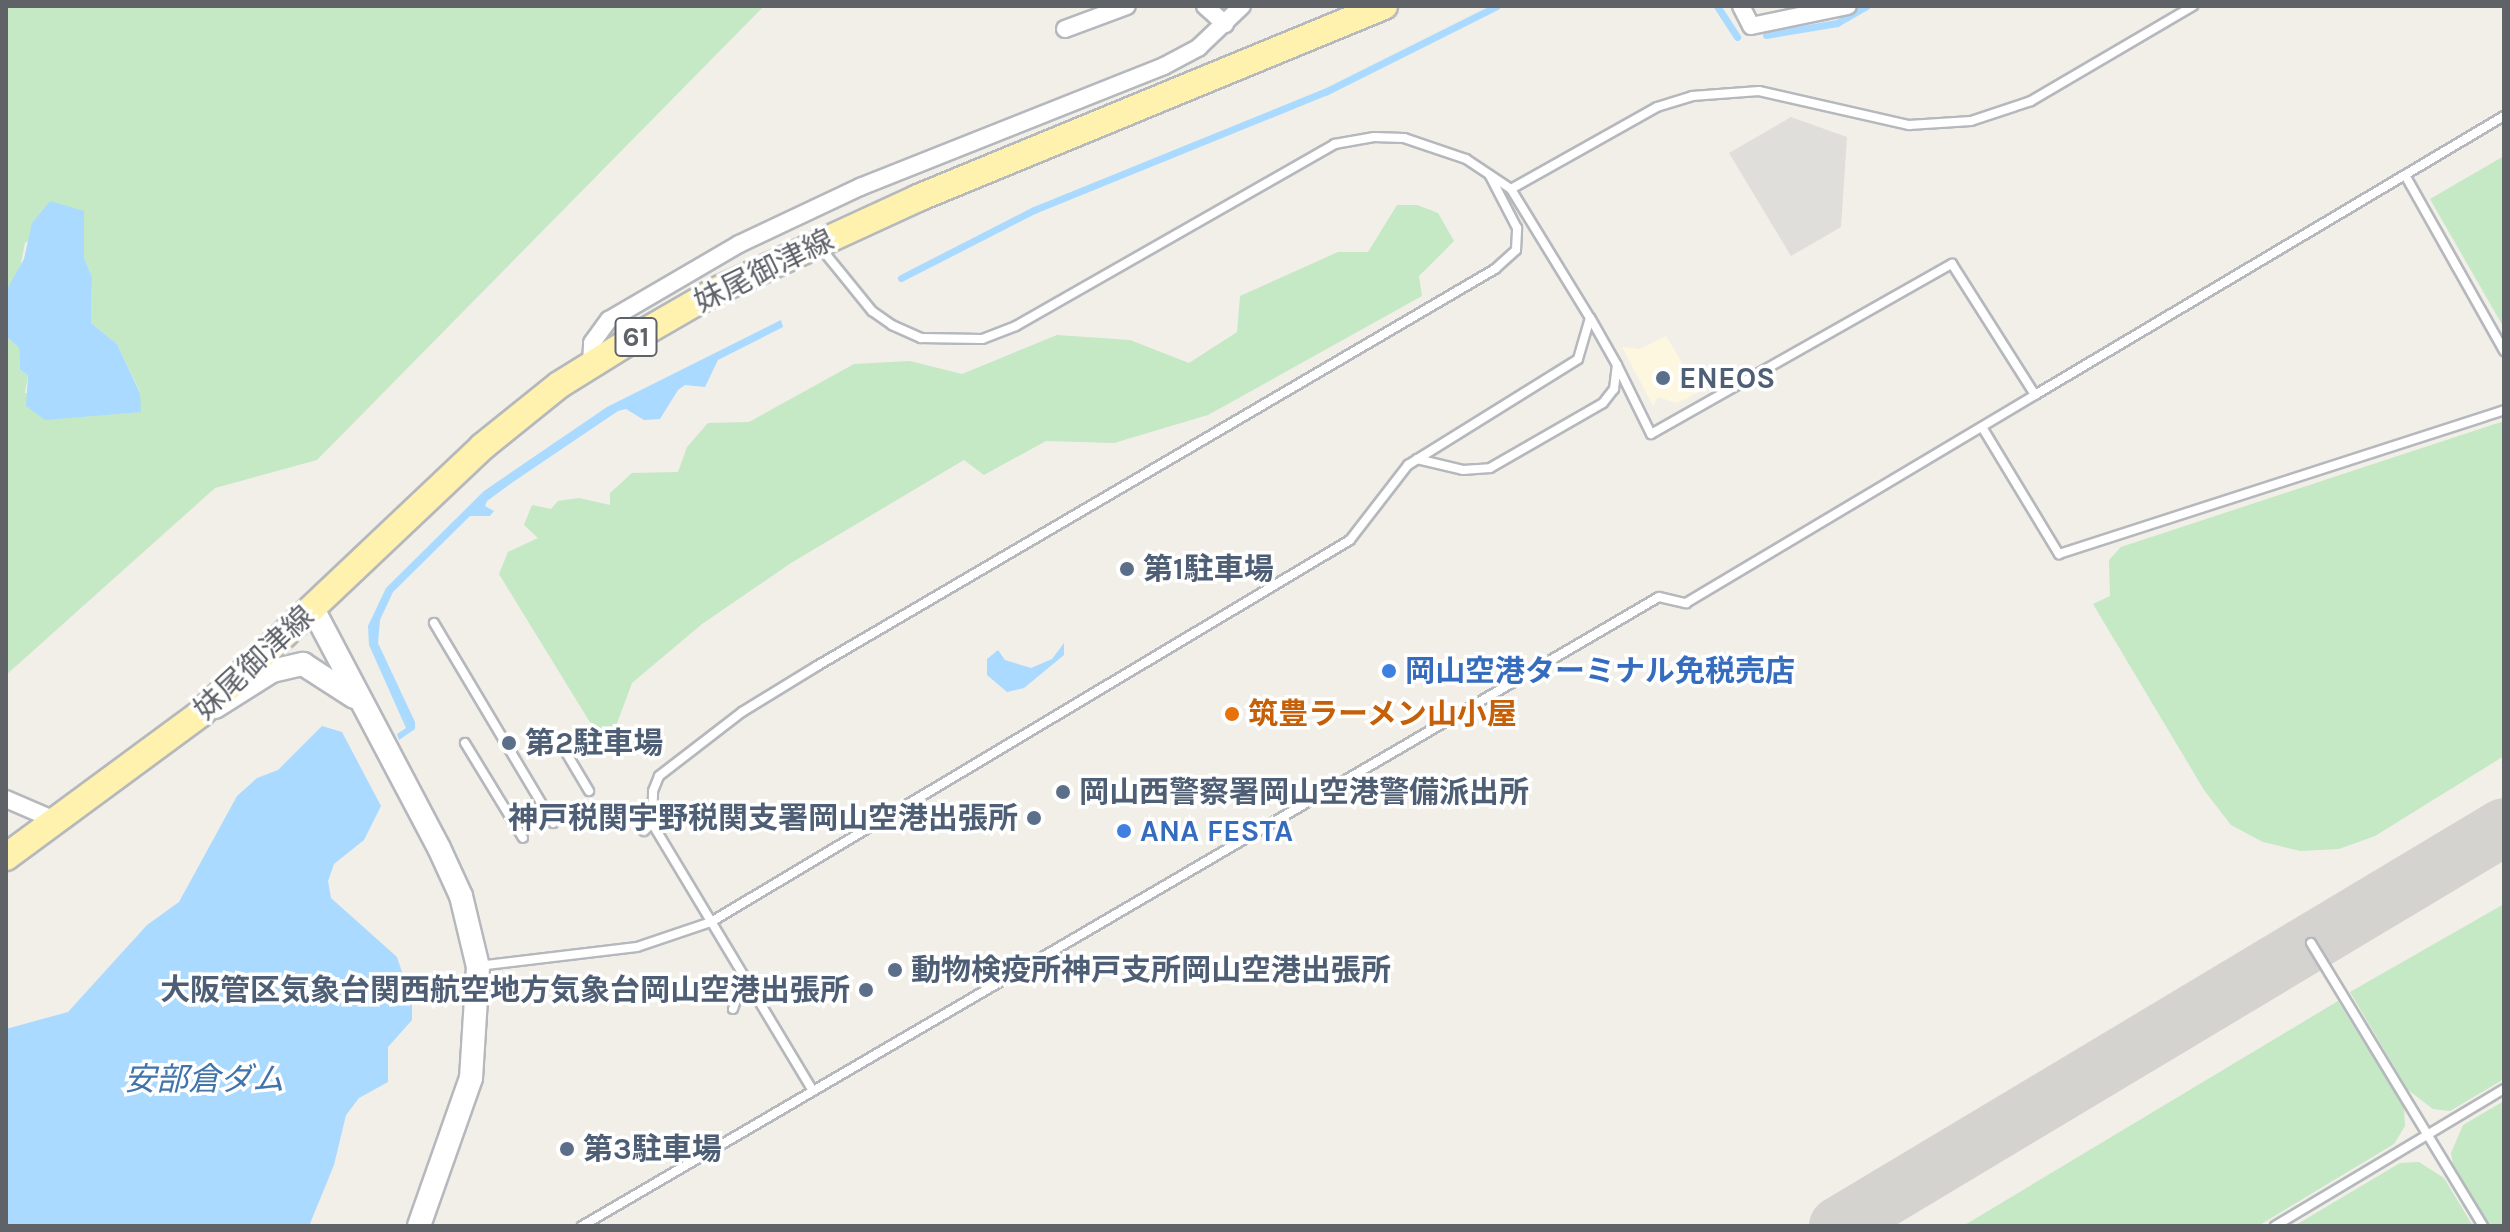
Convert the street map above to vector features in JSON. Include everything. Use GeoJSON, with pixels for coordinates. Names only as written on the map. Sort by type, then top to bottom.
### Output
{"type":"FeatureCollection","features":[{"type":"Feature","properties":{"kind":"main road","name":"妹尾御津線"},"geometry":{"type":"LineString","coordinates":[[6,857],[201,713],[482,447],[591,365],[714,292],[817,244],[1384,6]]}},
{"type":"Feature","properties":{"kind":"street"},"geometry":{"type":"LineString","coordinates":[[1065,29],[1127,6]]}},
{"type":"Feature","properties":{"kind":"street"},"geometry":{"type":"LineString","coordinates":[[1205,6],[1225,24]]}},
{"type":"Feature","properties":{"kind":"street"},"geometry":{"type":"LineString","coordinates":[[591,365],[592,343],[609,320],[800,214],[1164,66],[1199,47],[1242,6]]}},
{"type":"Feature","properties":{"kind":"street"},"geometry":{"type":"LineString","coordinates":[[1741,6],[1751,26],[1848,6]]}},
{"type":"Feature","properties":{"kind":"street"},"geometry":{"type":"LineString","coordinates":[[800,214],[817,244]]}},
{"type":"Feature","properties":{"kind":"street"},"geometry":{"type":"LineString","coordinates":[[313,609],[461,896],[478,967],[471,1078],[419,1226]]}},
{"type":"Feature","properties":{"kind":"street"},"geometry":{"type":"LineString","coordinates":[[201,713],[248,690],[272,671],[303,664],[359,699]]}},
{"type":"Feature","properties":{"kind":"street"},"geometry":{"type":"LineString","coordinates":[[6,799],[57,821]]}},
{"type":"Feature","properties":{"kind":"lane"},"geometry":{"type":"LineString","coordinates":[[1511,189],[1657,107],[1692,96],[1759,91],[1909,125],[1971,121],[2031,101],[2193,6]]}},
{"type":"Feature","properties":{"kind":"lane"},"geometry":{"type":"LineString","coordinates":[[582,1226],[1659,597],[1686,603],[2504,116]]}},
{"type":"Feature","properties":{"kind":"lane"},"geometry":{"type":"LineString","coordinates":[[817,244],[872,311],[892,325],[921,338],[982,339],[1016,326],[1335,144],[1374,137],[1404,138],[1456,155],[1511,189],[1617,365],[1651,434],[1952,264],[2035,395]]}},
{"type":"Feature","properties":{"kind":"lane"},"geometry":{"type":"LineString","coordinates":[[813,1091],[652,823],[653,791],[659,776],[742,712],[1495,269],[1516,250],[1517,228],[1490,175]]}},
{"type":"Feature","properties":{"kind":"lane"},"geometry":{"type":"LineString","coordinates":[[2405,175],[2504,351]]}},
{"type":"Feature","properties":{"kind":"lane"},"geometry":{"type":"LineString","coordinates":[[478,967],[637,947],[711,922],[1337,549],[1360,529],[1417,459],[1578,359],[1590,318]]}},
{"type":"Feature","properties":{"kind":"lane"},"geometry":{"type":"LineString","coordinates":[[1417,459],[1463,470],[1490,468],[1603,403],[1614,389],[1617,365]]}},
{"type":"Feature","properties":{"kind":"lane"},"geometry":{"type":"LineString","coordinates":[[1982,427],[2059,554],[2504,410]]}},
{"type":"Feature","properties":{"kind":"lane"},"geometry":{"type":"LineString","coordinates":[[434,623],[553,823]]}},
{"type":"Feature","properties":{"kind":"lane"},"geometry":{"type":"LineString","coordinates":[[465,743],[523,838]]}},
{"type":"Feature","properties":{"kind":"lane"},"geometry":{"type":"LineString","coordinates":[[564,749],[589,791]]}},
{"type":"Feature","properties":{"kind":"lane"},"geometry":{"type":"LineString","coordinates":[[644,831],[652,823]]}},
{"type":"Feature","properties":{"kind":"lane"},"geometry":{"type":"LineString","coordinates":[[2311,943],[2483,1226]]}},
{"type":"Feature","properties":{"kind":"lane"},"geometry":{"type":"LineString","coordinates":[[733,1009],[744,977]]}},
{"type":"Feature","properties":{"kind":"lane"},"geometry":{"type":"LineString","coordinates":[[2275,1226],[2504,1089]]}},
{"type":"Feature","properties":{"kind":"shaded area"},"geometry":{"type":"Polygon","coordinates":[[[1791,117],[1847,137],[1841,227],[1791,256],[1729,153],[1791,117]]]}},
{"type":"Feature","properties":{"kind":"shaded area","name":"ENEOS"},"geometry":{"type":"Polygon","coordinates":[[[1666,336],[1699,392],[1677,403],[1658,397],[1653,406],[1622,347],[1640,349],[1666,336]]]}},
{"type":"Feature","properties":{"kind":"green space"},"geometry":{"type":"Polygon","coordinates":[[[6,6],[764,6],[317,460],[215,488],[6,675],[6,336],[19,348],[20,370],[28,375],[25,393],[140,412],[140,392],[117,344],[91,323],[92,277],[84,258],[84,211],[25,243],[19,273],[6,291],[6,6]]]}},
{"type":"Feature","properties":{"kind":"green space"},"geometry":{"type":"Polygon","coordinates":[[[2504,156],[2504,328],[2430,199],[2504,156]]]}},
{"type":"Feature","properties":{"kind":"green space"},"geometry":{"type":"Polygon","coordinates":[[[1397,205],[1417,205],[1438,213],[1454,241],[1419,276],[1422,296],[1208,415],[1114,443],[1046,441],[984,475],[964,460],[791,563],[702,624],[632,683],[607,750],[499,574],[508,552],[538,538],[524,525],[532,505],[551,509],[558,501],[579,498],[610,505],[610,493],[632,473],[678,472],[687,447],[708,423],[749,422],[854,364],[910,361],[962,374],[1057,335],[1130,340],[1189,363],[1237,332],[1240,296],[1338,252],[1368,252],[1397,205]]]}},
{"type":"Feature","properties":{"kind":"green space"},"geometry":{"type":"Polygon","coordinates":[[[2504,421],[2504,756],[2375,836],[2339,849],[2300,851],[2263,842],[2231,825],[2204,790],[2093,604],[2110,596],[2109,560],[2121,547],[2504,421]]]}},
{"type":"Feature","properties":{"kind":"green space"},"geometry":{"type":"Polygon","coordinates":[[[2504,904],[2504,1079],[2450,1111],[2433,1109],[2408,1090],[2350,992],[2504,904]]]}},
{"type":"Feature","properties":{"kind":"green space"},"geometry":{"type":"Polygon","coordinates":[[[2338,1001],[2404,1107],[2405,1126],[2394,1144],[2258,1226],[1963,1226],[2338,1001]]]}},
{"type":"Feature","properties":{"kind":"green space"},"geometry":{"type":"Polygon","coordinates":[[[2504,1101],[2504,1226],[2490,1226],[2454,1169],[2451,1153],[2463,1125],[2504,1101]]]}},
{"type":"Feature","properties":{"kind":"green space"},"geometry":{"type":"Polygon","coordinates":[[[2419,1162],[2444,1178],[2473,1226],[2294,1226],[2400,1163],[2419,1162]]]}},
{"type":"Feature","properties":{"kind":"water"},"geometry":{"type":"Polygon","coordinates":[[[50,201],[84,211],[84,258],[92,277],[91,323],[117,344],[140,393],[141,412],[45,420],[26,406],[28,375],[20,370],[19,348],[6,336],[6,291],[24,259],[32,223],[50,201]]]}},
{"type":"Feature","properties":{"kind":"water"},"geometry":{"type":"Polygon","coordinates":[[[781,320],[783,327],[718,360],[705,387],[685,385],[678,390],[660,419],[644,420],[626,409],[618,411],[513,482],[487,501],[485,506],[494,511],[490,516],[470,516],[393,592],[380,620],[378,643],[415,722],[415,729],[399,740],[397,734],[406,728],[369,645],[368,626],[386,588],[484,491],[607,407],[781,320]]]}},
{"type":"Feature","properties":{"kind":"water"},"geometry":{"type":"Polygon","coordinates":[[[1064,643],[1064,655],[1024,688],[1007,692],[987,675],[987,659],[998,650],[1005,660],[1031,668],[1052,659],[1064,643]]]}},
{"type":"Feature","properties":{"kind":"water","name":"安部倉ダム"},"geometry":{"type":"Polygon","coordinates":[[[322,726],[342,732],[381,806],[364,840],[334,864],[328,881],[331,898],[397,957],[412,1002],[412,1020],[388,1047],[388,1082],[359,1098],[346,1115],[334,1165],[309,1226],[6,1226],[6,1029],[68,1012],[147,925],[179,902],[237,796],[257,778],[278,770],[322,726]]]}},
{"type":"Feature","properties":{"kind":"waterway"},"geometry":{"type":"LineString","coordinates":[[901,278],[1034,210],[1325,92],[1497,6]]}},
{"type":"Feature","properties":{"kind":"waterway"},"geometry":{"type":"LineString","coordinates":[[1717,6],[1737,37]]}},
{"type":"Feature","properties":{"kind":"waterway"},"geometry":{"type":"LineString","coordinates":[[1766,35],[1837,23],[1866,6]]}},
{"type":"Feature","properties":{"kind":"taxiway"},"geometry":{"type":"LineString","coordinates":[[1838,1226],[2504,827]]}},
{"type":"Feature","properties":{"kind":"place","name":"ENEOS"},"geometry":{"type":"Point","coordinates":[1663,378]}},
{"type":"Feature","properties":{"kind":"place","name":"第1駐車場"},"geometry":{"type":"Point","coordinates":[1127,569]}},
{"type":"Feature","properties":{"kind":"place","name":"岡山空港ターミナル免税売店"},"geometry":{"type":"Point","coordinates":[1389,671]}},
{"type":"Feature","properties":{"kind":"place","name":"筑豊ラーメン山小屋"},"geometry":{"type":"Point","coordinates":[1232,714]}},
{"type":"Feature","properties":{"kind":"place","name":"第2駐車場"},"geometry":{"type":"Point","coordinates":[509,743]}},
{"type":"Feature","properties":{"kind":"place","name":"岡山西警察署岡山空港警備派出所"},"geometry":{"type":"Point","coordinates":[1063,792]}},
{"type":"Feature","properties":{"kind":"place","name":"神戸税関宇野税関支署岡山空港出張所"},"geometry":{"type":"Point","coordinates":[1034,818]}},
{"type":"Feature","properties":{"kind":"place","name":"ANA FESTA"},"geometry":{"type":"Point","coordinates":[1124,831]}},
{"type":"Feature","properties":{"kind":"place","name":"動物検疫所神戸支所岡山空港出張所"},"geometry":{"type":"Point","coordinates":[895,970]}},
{"type":"Feature","properties":{"kind":"place","name":"大阪管区気象台関西航空地方気象台岡山空港出張所"},"geometry":{"type":"Point","coordinates":[866,990]}},
{"type":"Feature","properties":{"kind":"place","name":"第3駐車場"},"geometry":{"type":"Point","coordinates":[567,1149]}}]}
